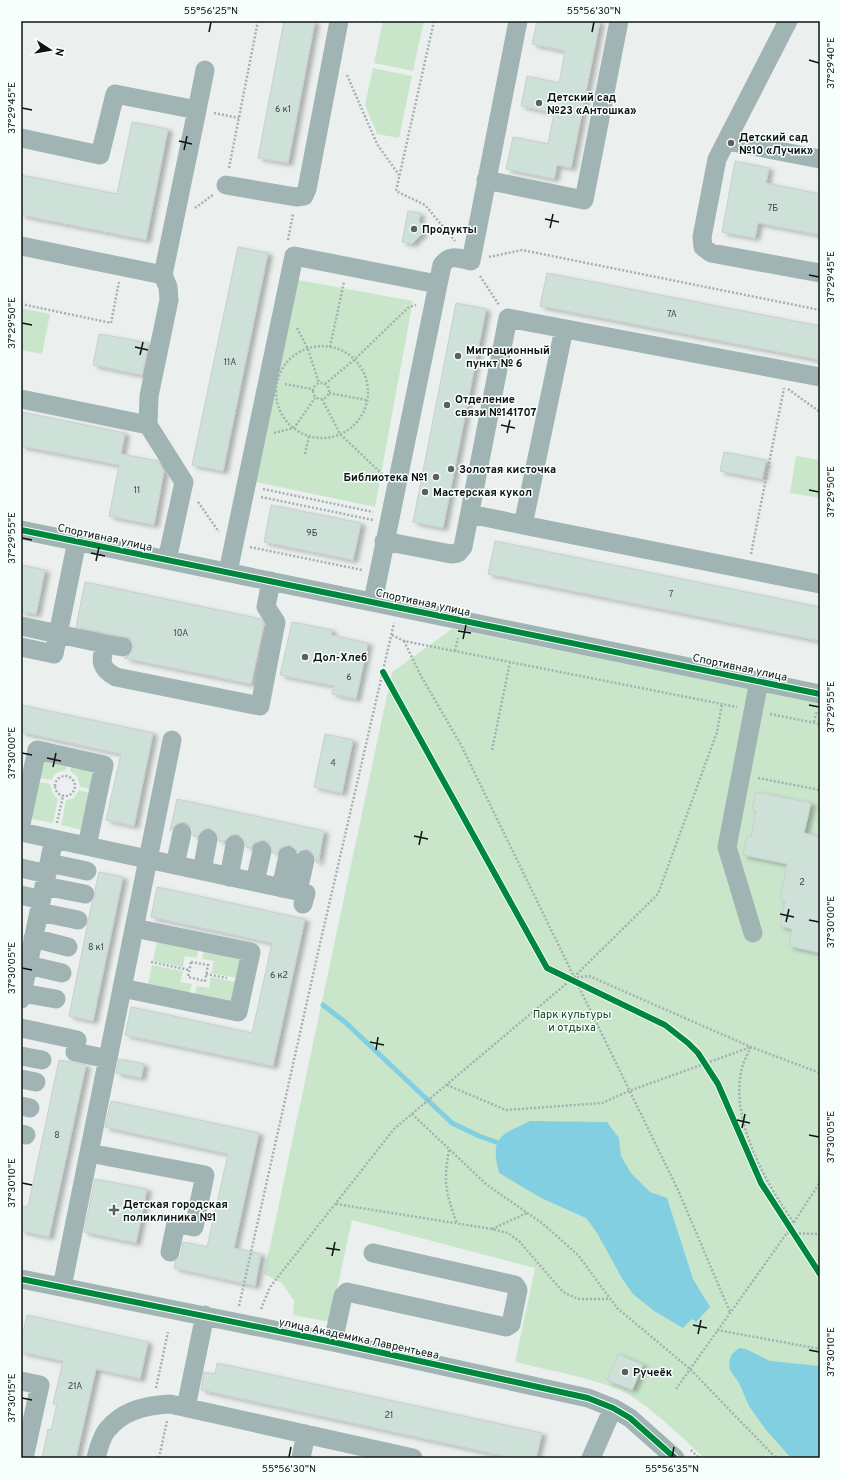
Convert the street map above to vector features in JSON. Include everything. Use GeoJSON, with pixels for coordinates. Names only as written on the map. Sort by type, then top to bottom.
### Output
{"type":"FeatureCollection","features":[{"type":"Feature","properties":{"kind":"street"},"geometry":{"type":"LineString","coordinates":[[226,184],[296,198],[304,196],[339,21]]}},
{"type":"Feature","properties":{"kind":"street"},"geometry":{"type":"LineString","coordinates":[[373,601],[395,487],[442,265],[446,258],[452,257],[471,261],[518,21]]}},
{"type":"Feature","properties":{"kind":"street"},"geometry":{"type":"LineString","coordinates":[[486,180],[584,200],[619,21]]}},
{"type":"Feature","properties":{"kind":"street"},"geometry":{"type":"LineString","coordinates":[[788,21],[718,159],[702,236],[703,246],[711,253],[820,273]]}},
{"type":"Feature","properties":{"kind":"street"},"geometry":{"type":"LineString","coordinates":[[167,560],[184,482],[148,425],[149,396],[169,300],[168,287],[163,275],[205,70]]}},
{"type":"Feature","properties":{"kind":"street"},"geometry":{"type":"LineString","coordinates":[[21,138],[100,155],[114,94],[197,110]]}},
{"type":"Feature","properties":{"kind":"street"},"geometry":{"type":"LineString","coordinates":[[727,141],[820,160]]}},
{"type":"Feature","properties":{"kind":"street"},"geometry":{"type":"LineString","coordinates":[[21,246],[163,275]]}},
{"type":"Feature","properties":{"kind":"street"},"geometry":{"type":"LineString","coordinates":[[228,572],[294,256],[348,266],[436,292]]}},
{"type":"Feature","properties":{"kind":"street"},"geometry":{"type":"LineString","coordinates":[[387,527],[451,554],[458,553],[463,547],[508,318],[564,329],[786,379],[820,378]]}},
{"type":"Feature","properties":{"kind":"street"},"geometry":{"type":"LineString","coordinates":[[523,525],[564,329]]}},
{"type":"Feature","properties":{"kind":"street"},"geometry":{"type":"LineString","coordinates":[[21,399],[148,425]]}},
{"type":"Feature","properties":{"kind":"street"},"geometry":{"type":"LineString","coordinates":[[470,514],[820,584]]}},
{"type":"Feature","properties":{"kind":"street","name":"Спортивная улица"},"geometry":{"type":"LineString","coordinates":[[21,530],[759,681],[819,702]]}},
{"type":"Feature","properties":{"kind":"street"},"geometry":{"type":"LineString","coordinates":[[21,647],[54,654],[77,541]]}},
{"type":"Feature","properties":{"kind":"street"},"geometry":{"type":"LineString","coordinates":[[21,626],[114,645],[101,661],[106,672],[116,677],[260,706],[276,622],[266,607],[271,581]]}},
{"type":"Feature","properties":{"kind":"street"},"geometry":{"type":"LineString","coordinates":[[752,932],[727,847],[759,681]]}},
{"type":"Feature","properties":{"kind":"street"},"geometry":{"type":"LineString","coordinates":[[62,1287],[148,860],[176,761],[172,740]]}},
{"type":"Feature","properties":{"kind":"street"},"geometry":{"type":"LineString","coordinates":[[21,824],[37,750],[104,765],[87,846]]}},
{"type":"Feature","properties":{"kind":"street"},"geometry":{"type":"LineString","coordinates":[[21,832],[256,882],[294,895],[297,858]]}},
{"type":"Feature","properties":{"kind":"street"},"geometry":{"type":"LineString","coordinates":[[175,865],[182,833]]}},
{"type":"Feature","properties":{"kind":"street"},"geometry":{"type":"LineString","coordinates":[[32,936],[54,839]]}},
{"type":"Feature","properties":{"kind":"street"},"geometry":{"type":"LineString","coordinates":[[202,871],[208,839]]}},
{"type":"Feature","properties":{"kind":"street"},"geometry":{"type":"LineString","coordinates":[[229,877],[235,845]]}},
{"type":"Feature","properties":{"kind":"street"},"geometry":{"type":"LineString","coordinates":[[256,882],[262,851]]}},
{"type":"Feature","properties":{"kind":"street"},"geometry":{"type":"LineString","coordinates":[[21,868],[32,936],[62,973]]}},
{"type":"Feature","properties":{"kind":"street"},"geometry":{"type":"LineString","coordinates":[[32,936],[87,872]]}},
{"type":"Feature","properties":{"kind":"street"},"geometry":{"type":"LineString","coordinates":[[32,936],[85,894]]}},
{"type":"Feature","properties":{"kind":"street"},"geometry":{"type":"LineString","coordinates":[[21,895],[32,936],[56,999]]}},
{"type":"Feature","properties":{"kind":"street"},"geometry":{"type":"LineString","coordinates":[[32,936],[78,920]]}},
{"type":"Feature","properties":{"kind":"street"},"geometry":{"type":"LineString","coordinates":[[122,988],[238,1012],[251,952],[134,928]]}},
{"type":"Feature","properties":{"kind":"street"},"geometry":{"type":"LineString","coordinates":[[32,936],[68,947]]}},
{"type":"Feature","properties":{"kind":"street"},"geometry":{"type":"LineString","coordinates":[[21,1028],[77,1040],[75,1052],[108,1059]]}},
{"type":"Feature","properties":{"kind":"street"},"geometry":{"type":"LineString","coordinates":[[21,1056],[42,1060]]}},
{"type":"Feature","properties":{"kind":"street"},"geometry":{"type":"LineString","coordinates":[[89,1153],[205,1176],[194,1227],[176,1223],[170,1252]]}},
{"type":"Feature","properties":{"kind":"street"},"geometry":{"type":"LineString","coordinates":[[333,1342],[343,1296],[347,1292],[506,1327],[511,1324],[518,1290],[515,1285],[373,1253]]}},
{"type":"Feature","properties":{"kind":"street","name":"улица Академика Лаврентьева"},"geometry":{"type":"LineString","coordinates":[[21,1279],[205,1315],[535,1385],[588,1398],[613,1408],[630,1418],[675,1458]]}},
{"type":"Feature","properties":{"kind":"street"},"geometry":{"type":"LineString","coordinates":[[170,1406],[205,1315]]}},
{"type":"Feature","properties":{"kind":"street"},"geometry":{"type":"LineString","coordinates":[[21,1381],[40,1385],[24,1458]]}},
{"type":"Feature","properties":{"kind":"street"},"geometry":{"type":"LineString","coordinates":[[100,1457],[107,1429],[125,1414],[147,1405],[170,1406],[306,1434],[389,1455],[413,1458]]}},
{"type":"Feature","properties":{"kind":"street"},"geometry":{"type":"LineString","coordinates":[[591,1458],[613,1408]]}},
{"type":"Feature","properties":{"kind":"street"},"geometry":{"type":"LineString","coordinates":[[301,1458],[306,1434]]}},
{"type":"Feature","properties":{"kind":"path"},"geometry":{"type":"LineString","coordinates":[[174,224],[226,184],[258,21]]}},
{"type":"Feature","properties":{"kind":"path"},"geometry":{"type":"LineString","coordinates":[[434,21],[396,191],[425,205],[471,261],[508,318]]}},
{"type":"Feature","properties":{"kind":"path"},"geometry":{"type":"LineString","coordinates":[[334,47],[377,144],[399,175]]}},
{"type":"Feature","properties":{"kind":"path"},"geometry":{"type":"LineString","coordinates":[[197,110],[239,118]]}},
{"type":"Feature","properties":{"kind":"path"},"geometry":{"type":"LineString","coordinates":[[288,240],[290,230]]}},
{"type":"Feature","properties":{"kind":"path"},"geometry":{"type":"LineString","coordinates":[[471,261],[522,250],[820,310]]}},
{"type":"Feature","properties":{"kind":"path"},"geometry":{"type":"LineString","coordinates":[[330,347],[348,266]]}},
{"type":"Feature","properties":{"kind":"path"},"geometry":{"type":"LineString","coordinates":[[21,304],[111,323],[122,267]]}},
{"type":"Feature","properties":{"kind":"path"},"geometry":{"type":"LineString","coordinates":[[318,383],[326,384],[354,360],[409,307],[436,292]]}},
{"type":"Feature","properties":{"kind":"path"},"geometry":{"type":"LineString","coordinates":[[284,303],[308,349],[318,383]]}},
{"type":"Feature","properties":{"kind":"path"},"geometry":{"type":"LineString","coordinates":[[330,347],[339,350],[354,360],[364,375],[367,391],[363,411],[356,422],[340,434],[326,438],[309,436],[294,428],[281,412],[277,398],[277,383],[286,362],[300,351],[308,349],[330,347]]}},
{"type":"Feature","properties":{"kind":"path"},"geometry":{"type":"LineString","coordinates":[[786,379],[820,412]]}},
{"type":"Feature","properties":{"kind":"path"},"geometry":{"type":"LineString","coordinates":[[748,570],[786,379]]}},
{"type":"Feature","properties":{"kind":"path"},"geometry":{"type":"LineString","coordinates":[[277,383],[312,389]]}},
{"type":"Feature","properties":{"kind":"path"},"geometry":{"type":"LineString","coordinates":[[312,389],[318,383]]}},
{"type":"Feature","properties":{"kind":"path"},"geometry":{"type":"LineString","coordinates":[[326,384],[329,393]]}},
{"type":"Feature","properties":{"kind":"path"},"geometry":{"type":"LineString","coordinates":[[312,389],[315,398]]}},
{"type":"Feature","properties":{"kind":"path"},"geometry":{"type":"LineString","coordinates":[[329,393],[366,400]]}},
{"type":"Feature","properties":{"kind":"path"},"geometry":{"type":"LineString","coordinates":[[315,398],[322,399],[329,393]]}},
{"type":"Feature","properties":{"kind":"path"},"geometry":{"type":"LineString","coordinates":[[256,437],[294,428],[315,398]]}},
{"type":"Feature","properties":{"kind":"path"},"geometry":{"type":"LineString","coordinates":[[322,399],[340,434],[395,487]]}},
{"type":"Feature","properties":{"kind":"path"},"geometry":{"type":"LineString","coordinates":[[305,454],[309,436]]}},
{"type":"Feature","properties":{"kind":"path"},"geometry":{"type":"LineString","coordinates":[[184,482],[233,548],[378,573]]}},
{"type":"Feature","properties":{"kind":"path"},"geometry":{"type":"LineString","coordinates":[[245,489],[387,527]]}},
{"type":"Feature","properties":{"kind":"path"},"geometry":{"type":"LineString","coordinates":[[245,489],[387,527]]}},
{"type":"Feature","properties":{"kind":"path"},"geometry":{"type":"LineString","coordinates":[[324,516],[326,510]]}},
{"type":"Feature","properties":{"kind":"path"},"geometry":{"type":"LineString","coordinates":[[238,1310],[395,618]]}},
{"type":"Feature","properties":{"kind":"path"},"geometry":{"type":"LineString","coordinates":[[392,635],[404,641],[820,724]]}},
{"type":"Feature","properties":{"kind":"path"},"geometry":{"type":"LineString","coordinates":[[455,651],[458,637]]}},
{"type":"Feature","properties":{"kind":"path"},"geometry":{"type":"LineString","coordinates":[[404,641],[461,745],[571,979],[678,1190],[730,1312]]}},
{"type":"Feature","properties":{"kind":"path"},"geometry":{"type":"LineString","coordinates":[[492,750],[510,662]]}},
{"type":"Feature","properties":{"kind":"path"},"geometry":{"type":"LineString","coordinates":[[383,672],[387,679]]}},
{"type":"Feature","properties":{"kind":"path"},"geometry":{"type":"LineString","coordinates":[[814,722],[819,702]]}},
{"type":"Feature","properties":{"kind":"path"},"geometry":{"type":"LineString","coordinates":[[259,1314],[270,1287],[394,1129],[571,979],[658,894],[717,732],[722,704]]}},
{"type":"Feature","properties":{"kind":"path"},"geometry":{"type":"LineString","coordinates":[[741,775],[820,790]]}},
{"type":"Feature","properties":{"kind":"path"},"geometry":{"type":"LineString","coordinates":[[68,776],[74,781],[75,788],[69,795],[63,796],[57,793],[55,783],[58,778],[68,776]]}},
{"type":"Feature","properties":{"kind":"path"},"geometry":{"type":"LineString","coordinates":[[54,839],[63,796]]}},
{"type":"Feature","properties":{"kind":"path"},"geometry":{"type":"LineString","coordinates":[[151,962],[190,970]]}},
{"type":"Feature","properties":{"kind":"path"},"geometry":{"type":"LineString","coordinates":[[191,962],[208,965],[206,974],[205,981],[188,977],[191,962]]}},
{"type":"Feature","properties":{"kind":"path"},"geometry":{"type":"LineString","coordinates":[[206,974],[245,982]]}},
{"type":"Feature","properties":{"kind":"path"},"geometry":{"type":"LineString","coordinates":[[571,979],[589,976],[751,1047],[820,1073]]}},
{"type":"Feature","properties":{"kind":"path"},"geometry":{"type":"LineString","coordinates":[[571,979],[588,988]]}},
{"type":"Feature","properties":{"kind":"path"},"geometry":{"type":"LineString","coordinates":[[447,1085],[506,1110],[602,1103],[629,1091],[751,1047]]}},
{"type":"Feature","properties":{"kind":"path"},"geometry":{"type":"LineString","coordinates":[[751,1047],[741,1073],[740,1094],[742,1116],[756,1158],[791,1229]]}},
{"type":"Feature","properties":{"kind":"path"},"geometry":{"type":"LineString","coordinates":[[412,1114],[487,1185],[527,1213],[578,1255],[617,1308],[690,1368],[776,1458]]}},
{"type":"Feature","properties":{"kind":"path"},"geometry":{"type":"LineString","coordinates":[[740,1134],[761,1183],[797,1239]]}},
{"type":"Feature","properties":{"kind":"path"},"geometry":{"type":"LineString","coordinates":[[449,1149],[445,1174],[446,1190],[457,1224]]}},
{"type":"Feature","properties":{"kind":"path"},"geometry":{"type":"LineString","coordinates":[[676,1389],[791,1229],[820,1182]]}},
{"type":"Feature","properties":{"kind":"path"},"geometry":{"type":"LineString","coordinates":[[336,1204],[492,1229],[508,1233],[519,1241],[563,1292],[578,1299],[610,1299]]}},
{"type":"Feature","properties":{"kind":"path"},"geometry":{"type":"LineString","coordinates":[[492,1229],[527,1213]]}},
{"type":"Feature","properties":{"kind":"path"},"geometry":{"type":"LineString","coordinates":[[791,1229],[820,1234]]}},
{"type":"Feature","properties":{"kind":"path"},"geometry":{"type":"LineString","coordinates":[[717,1330],[820,1349]]}},
{"type":"Feature","properties":{"kind":"path"},"geometry":{"type":"LineString","coordinates":[[159,1458],[170,1406],[168,1332]]}},
{"type":"Feature","properties":{"kind":"green space"},"geometry":{"type":"Polygon","coordinates":[[[383,21],[424,21],[413,71],[374,63],[383,21]]]}},
{"type":"Feature","properties":{"kind":"green space"},"geometry":{"type":"Polygon","coordinates":[[[373,68],[412,76],[399,138],[377,134],[365,105],[373,68]]]}},
{"type":"Feature","properties":{"kind":"green space"},"geometry":{"type":"Polygon","coordinates":[[[298,280],[413,301],[375,507],[256,482],[298,280]]]}},
{"type":"Feature","properties":{"kind":"green space"},"geometry":{"type":"Polygon","coordinates":[[[21,308],[50,314],[42,354],[21,350],[21,308]]]}},
{"type":"Feature","properties":{"kind":"green space"},"geometry":{"type":"Polygon","coordinates":[[[796,456],[820,460],[820,498],[790,493],[796,456]]]}},
{"type":"Feature","properties":{"kind":"green space","name":"Парк культуры и отдыха"},"geometry":{"type":"Polygon","coordinates":[[[452,629],[820,703],[820,1458],[704,1458],[655,1413],[624,1392],[584,1378],[515,1362],[535,1268],[352,1220],[330,1322],[293,1315],[294,1301],[282,1283],[264,1274],[392,672],[452,629]]]}},
{"type":"Feature","properties":{"kind":"green space"},"geometry":{"type":"Polygon","coordinates":[[[40,754],[68,760],[66,770],[56,773],[51,780],[35,777],[40,754]]]}},
{"type":"Feature","properties":{"kind":"green space"},"geometry":{"type":"Polygon","coordinates":[[[72,761],[100,767],[95,790],[80,787],[77,776],[70,771],[72,761]]]}},
{"type":"Feature","properties":{"kind":"green space"},"geometry":{"type":"Polygon","coordinates":[[[34,781],[50,784],[53,794],[58,799],[53,823],[26,818],[34,781]]]}},
{"type":"Feature","properties":{"kind":"green space"},"geometry":{"type":"Polygon","coordinates":[[[79,790],[94,794],[86,831],[61,825],[66,800],[74,798],[79,790]]]}},
{"type":"Feature","properties":{"kind":"green space"},"geometry":{"type":"Polygon","coordinates":[[[158,937],[199,945],[197,958],[185,956],[183,967],[153,961],[158,937]]]}},
{"type":"Feature","properties":{"kind":"green space"},"geometry":{"type":"Polygon","coordinates":[[[205,946],[247,955],[242,979],[211,973],[214,961],[202,959],[205,946]]]}},
{"type":"Feature","properties":{"kind":"green space"},"geometry":{"type":"Polygon","coordinates":[[[152,965],[183,971],[180,982],[192,984],[189,997],[147,988],[152,965]]]}},
{"type":"Feature","properties":{"kind":"green space"},"geometry":{"type":"Polygon","coordinates":[[[211,977],[241,983],[236,1007],[194,998],[197,986],[209,988],[211,977]]]}},
{"type":"Feature","properties":{"kind":"water"},"geometry":{"type":"Polygon","coordinates":[[[530,1121],[607,1122],[619,1138],[621,1156],[631,1173],[650,1192],[667,1198],[693,1279],[710,1307],[696,1322],[692,1319],[683,1328],[654,1311],[633,1294],[623,1280],[597,1233],[586,1218],[541,1198],[499,1173],[496,1161],[496,1152],[500,1139],[511,1130],[530,1121]]]}},
{"type":"Feature","properties":{"kind":"water"},"geometry":{"type":"Polygon","coordinates":[[[739,1348],[746,1349],[770,1361],[820,1366],[820,1458],[791,1458],[766,1430],[749,1406],[739,1383],[730,1370],[729,1362],[732,1354],[739,1348]]]}},
{"type":"Feature","properties":{"kind":"building"},"geometry":{"type":"Polygon","coordinates":[[[284,21],[315,21],[288,163],[258,158],[284,21]]]}},
{"type":"Feature","properties":{"kind":"building"},"geometry":{"type":"Polygon","coordinates":[[[537,21],[600,21],[571,168],[557,165],[554,179],[506,169],[513,137],[548,144],[554,113],[521,106],[527,76],[559,83],[565,51],[532,44],[537,21]]]}},
{"type":"Feature","properties":{"kind":"building"},"geometry":{"type":"Polygon","coordinates":[[[132,122],[168,129],[146,240],[21,215],[21,175],[117,194],[132,122]]]}},
{"type":"Feature","properties":{"kind":"building"},"geometry":{"type":"Polygon","coordinates":[[[735,161],[769,168],[766,183],[820,194],[820,235],[758,223],[755,238],[722,232],[735,161]]]}},
{"type":"Feature","properties":{"kind":"building","name":"Продукты"},"geometry":{"type":"Polygon","coordinates":[[[408,211],[420,213],[419,223],[423,224],[422,234],[412,244],[402,242],[408,211]]]}},
{"type":"Feature","properties":{"kind":"building"},"geometry":{"type":"Polygon","coordinates":[[[238,247],[268,253],[223,471],[192,465],[238,247]]]}},
{"type":"Feature","properties":{"kind":"building"},"geometry":{"type":"Polygon","coordinates":[[[547,273],[820,326],[820,360],[540,306],[547,273]]]}},
{"type":"Feature","properties":{"kind":"building"},"geometry":{"type":"Polygon","coordinates":[[[456,303],[486,309],[443,528],[413,522],[456,303]]]}},
{"type":"Feature","properties":{"kind":"building"},"geometry":{"type":"Polygon","coordinates":[[[99,334],[149,343],[142,375],[93,365],[99,334]]]}},
{"type":"Feature","properties":{"kind":"building"},"geometry":{"type":"Polygon","coordinates":[[[21,412],[125,433],[121,454],[158,461],[164,471],[154,525],[109,516],[119,465],[21,446],[21,412]]]}},
{"type":"Feature","properties":{"kind":"building"},"geometry":{"type":"Polygon","coordinates":[[[724,452],[766,460],[762,479],[720,471],[724,452]]]}},
{"type":"Feature","properties":{"kind":"building"},"geometry":{"type":"Polygon","coordinates":[[[271,505],[361,523],[353,560],[264,542],[271,505]]]}},
{"type":"Feature","properties":{"kind":"building"},"geometry":{"type":"Polygon","coordinates":[[[495,541],[820,607],[820,641],[488,574],[495,541]]]}},
{"type":"Feature","properties":{"kind":"building"},"geometry":{"type":"Polygon","coordinates":[[[21,565],[45,570],[36,614],[21,612],[21,565]]]}},
{"type":"Feature","properties":{"kind":"building"},"geometry":{"type":"Polygon","coordinates":[[[85,582],[261,619],[264,624],[251,684],[124,658],[131,654],[134,649],[130,638],[76,627],[85,582]]]}},
{"type":"Feature","properties":{"kind":"building"},"geometry":{"type":"Polygon","coordinates":[[[292,622],[332,630],[331,635],[368,643],[356,699],[332,694],[334,686],[280,675],[292,622]]]}},
{"type":"Feature","properties":{"kind":"building"},"geometry":{"type":"Polygon","coordinates":[[[21,705],[153,733],[134,826],[106,820],[121,754],[21,732],[21,705]]]}},
{"type":"Feature","properties":{"kind":"building"},"geometry":{"type":"Polygon","coordinates":[[[325,734],[353,740],[342,793],[314,787],[325,734]]]}},
{"type":"Feature","properties":{"kind":"building"},"geometry":{"type":"Polygon","coordinates":[[[756,792],[811,803],[804,833],[820,837],[820,953],[789,946],[792,929],[780,926],[785,901],[780,900],[787,864],[743,855],[747,836],[751,837],[756,811],[752,810],[756,792]]]}},
{"type":"Feature","properties":{"kind":"building"},"geometry":{"type":"Polygon","coordinates":[[[177,799],[324,831],[318,863],[316,862],[315,856],[312,852],[307,849],[298,852],[290,845],[280,848],[277,854],[273,853],[270,843],[264,840],[254,843],[251,848],[246,847],[245,841],[237,834],[231,835],[224,842],[219,841],[218,835],[210,828],[204,829],[197,837],[193,836],[193,830],[190,825],[184,822],[178,823],[170,831],[177,799]]]}},
{"type":"Feature","properties":{"kind":"building"},"geometry":{"type":"Polygon","coordinates":[[[99,872],[123,877],[93,1021],[69,1016],[92,902],[96,896],[95,890],[99,872]]]}},
{"type":"Feature","properties":{"kind":"building"},"geometry":{"type":"Polygon","coordinates":[[[157,887],[305,919],[273,1066],[125,1035],[131,1007],[252,1033],[272,943],[151,917],[157,887]]]}},
{"type":"Feature","properties":{"kind":"building"},"geometry":{"type":"Polygon","coordinates":[[[119,1059],[144,1064],[141,1078],[116,1073],[119,1059]]]}},
{"type":"Feature","properties":{"kind":"building"},"geometry":{"type":"Polygon","coordinates":[[[59,1060],[86,1065],[49,1237],[21,1231],[21,1206],[28,1207],[59,1060]]]}},
{"type":"Feature","properties":{"kind":"building"},"geometry":{"type":"Polygon","coordinates":[[[111,1101],[259,1133],[234,1248],[261,1254],[255,1286],[174,1268],[175,1261],[181,1255],[183,1242],[207,1247],[228,1154],[105,1127],[111,1101]]]}},
{"type":"Feature","properties":{"kind":"building","name":"Детская городская поликлиника №1"},"geometry":{"type":"Polygon","coordinates":[[[95,1179],[147,1189],[136,1243],[84,1232],[95,1179]]]}},
{"type":"Feature","properties":{"kind":"building"},"geometry":{"type":"Polygon","coordinates":[[[27,1315],[148,1342],[140,1379],[96,1369],[76,1458],[42,1458],[48,1429],[51,1430],[57,1404],[53,1404],[63,1361],[21,1352],[21,1341],[27,1315]]]}},
{"type":"Feature","properties":{"kind":"building","name":"Ручеёк"},"geometry":{"type":"Polygon","coordinates":[[[618,1354],[643,1365],[632,1390],[607,1380],[618,1354]]]}},
{"type":"Feature","properties":{"kind":"building"},"geometry":{"type":"Polygon","coordinates":[[[217,1363],[542,1433],[536,1458],[513,1458],[201,1390],[204,1372],[215,1374],[217,1363]]]}},
{"type":"Feature","properties":{"kind":"waterway"},"geometry":{"type":"LineString","coordinates":[[323,1005],[345,1022],[452,1123],[479,1136],[496,1142]]}},
{"type":"Feature","properties":{"kind":"cycle path"},"geometry":{"type":"LineString","coordinates":[[21,530],[820,694]]}},
{"type":"Feature","properties":{"kind":"cycle path"},"geometry":{"type":"LineString","coordinates":[[383,672],[547,968],[665,1025],[698,1053],[718,1084],[761,1183],[820,1274]]}},
{"type":"Feature","properties":{"kind":"cycle path"},"geometry":{"type":"LineString","coordinates":[[21,1279],[333,1342],[588,1398],[613,1408],[630,1418],[675,1458]]}},
{"type":"Feature","properties":{"kind":"place","name":"Детский сад №23 «Антошка»"},"geometry":{"type":"Point","coordinates":[539,103]}},
{"type":"Feature","properties":{"kind":"place","name":"Детский сад №10 «Лучик»"},"geometry":{"type":"Point","coordinates":[731,143]}},
{"type":"Feature","properties":{"kind":"place","name":"Продукты"},"geometry":{"type":"Point","coordinates":[414,229]}},
{"type":"Feature","properties":{"kind":"place","name":"Миграционный пункт № 6"},"geometry":{"type":"Point","coordinates":[458,356]}},
{"type":"Feature","properties":{"kind":"place","name":"Отделение связи №141707"},"geometry":{"type":"Point","coordinates":[447,405]}},
{"type":"Feature","properties":{"kind":"place","name":"Золотая кисточка"},"geometry":{"type":"Point","coordinates":[451,469]}},
{"type":"Feature","properties":{"kind":"place","name":"Библиотека №1"},"geometry":{"type":"Point","coordinates":[436,477]}},
{"type":"Feature","properties":{"kind":"place","name":"Мастерская кукол"},"geometry":{"type":"Point","coordinates":[425,492]}},
{"type":"Feature","properties":{"kind":"place","name":"Дол-Хлеб"},"geometry":{"type":"Point","coordinates":[305,657]}},
{"type":"Feature","properties":{"kind":"place","name":"Детская городская поликлиника №1"},"geometry":{"type":"Point","coordinates":[114,1210]}},
{"type":"Feature","properties":{"kind":"place","name":"Ручеёк"},"geometry":{"type":"Point","coordinates":[625,1372]}}]}
